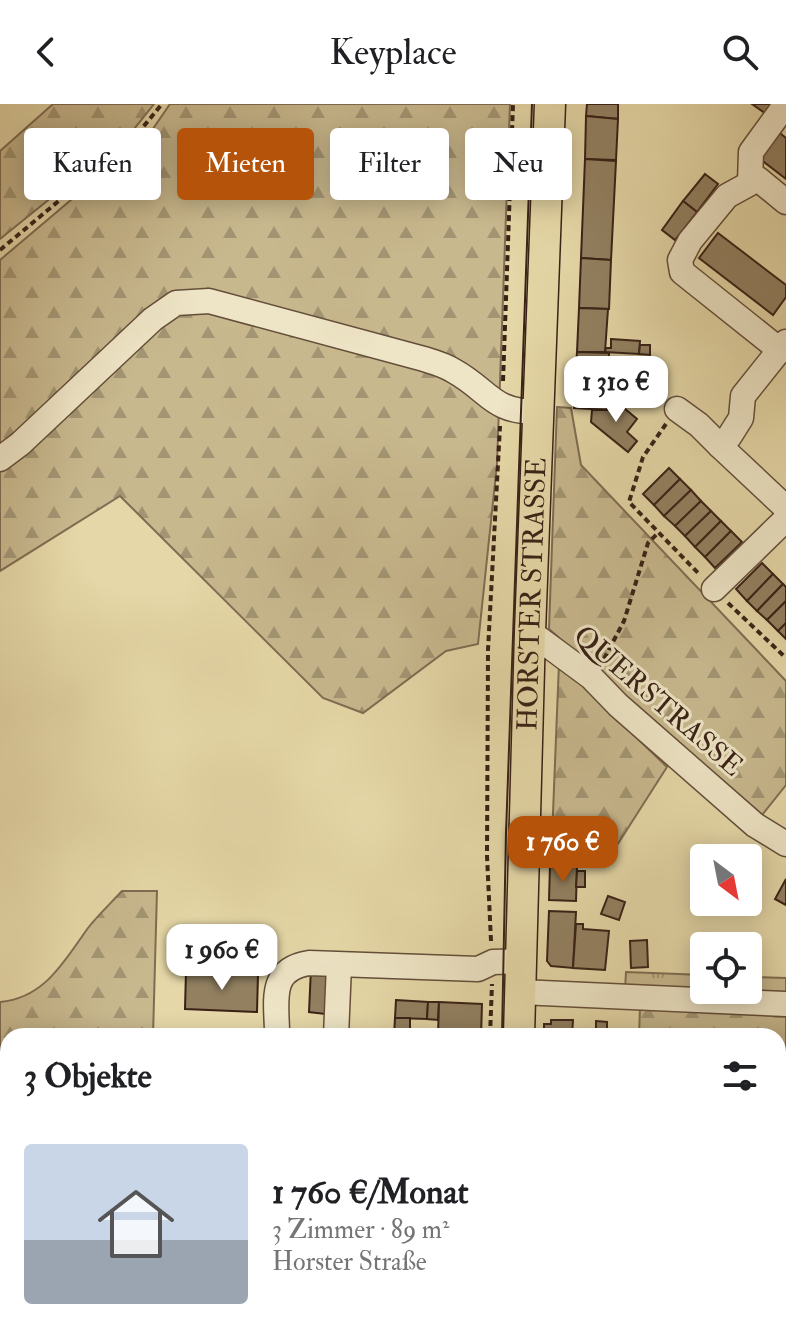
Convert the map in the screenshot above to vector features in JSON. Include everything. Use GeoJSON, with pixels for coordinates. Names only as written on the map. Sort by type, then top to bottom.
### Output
{"type":"FeatureCollection","features":[{"type":"Feature","properties":{"kind":"main road","name":"HORSTER STRASSE"},"geometry":{"type":"LineString","coordinates":[[519,1028],[520,992],[503,964],[530,632],[550,104]]}},
{"type":"Feature","properties":{"kind":"street"},"geometry":{"type":"LineString","coordinates":[[750,182],[751,152],[786,104]]}},
{"type":"Feature","properties":{"kind":"street"},"geometry":{"type":"LineString","coordinates":[[720,446],[741,418],[743,396],[783,346],[682,272],[680,260],[690,241],[727,196],[750,182],[758,179],[786,202]]}},
{"type":"Feature","properties":{"kind":"street"},"geometry":{"type":"LineString","coordinates":[[0,459],[20,444],[153,319],[176,303],[209,301],[424,359],[454,370],[501,406],[521,412],[538,412]]}},
{"type":"Feature","properties":{"kind":"street"},"geometry":{"type":"LineString","coordinates":[[677,409],[786,508]]}},
{"type":"Feature","properties":{"kind":"street"},"geometry":{"type":"LineString","coordinates":[[714,589],[786,519]]}},
{"type":"Feature","properties":{"kind":"street","name":"QUERSTRASSE"},"geometry":{"type":"LineString","coordinates":[[530,632],[591,677],[618,705],[755,825],[786,844]]}},
{"type":"Feature","properties":{"kind":"street"},"geometry":{"type":"LineString","coordinates":[[277,1028],[276,999],[282,975],[295,966],[309,963],[478,969],[503,964]]}},
{"type":"Feature","properties":{"kind":"street"},"geometry":{"type":"LineString","coordinates":[[336,1028],[339,965]]}},
{"type":"Feature","properties":{"kind":"street"},"geometry":{"type":"LineString","coordinates":[[520,992],[786,1004]]}},
{"type":"Feature","properties":{"kind":"path"},"geometry":{"type":"LineString","coordinates":[[0,250],[134,138],[162,104]]}},
{"type":"Feature","properties":{"kind":"path"},"geometry":{"type":"LineString","coordinates":[[491,1028],[503,964],[488,916],[488,650],[513,104]]}},
{"type":"Feature","properties":{"kind":"path"},"geometry":{"type":"LineString","coordinates":[[677,409],[643,457],[629,502],[786,658]]}},
{"type":"Feature","properties":{"kind":"path"},"geometry":{"type":"LineString","coordinates":[[591,677],[624,621],[648,543],[658,533]]}},
{"type":"Feature","properties":{"kind":"green space"},"geometry":{"type":"Polygon","coordinates":[[[53,104],[154,104],[135,128],[26,128],[53,104]]]}},
{"type":"Feature","properties":{"kind":"green space"},"geometry":{"type":"Polygon","coordinates":[[[170,104],[510,104],[509,128],[465,128],[465,200],[507,200],[497,464],[478,644],[446,651],[363,713],[323,698],[120,496],[0,571],[0,260],[71,200],[161,200],[161,128],[153,128],[170,104]]]}},
{"type":"Feature","properties":{"kind":"green space"},"geometry":{"type":"Polygon","coordinates":[[[24,130],[24,200],[48,200],[0,239],[0,151],[24,130]]]}},
{"type":"Feature","properties":{"kind":"green space"},"geometry":{"type":"Polygon","coordinates":[[[557,407],[571,408],[581,465],[786,681],[786,785],[762,815],[549,629],[557,407]]]}},
{"type":"Feature","properties":{"kind":"green space"},"geometry":{"type":"Polygon","coordinates":[[[559,663],[667,767],[605,864],[551,863],[559,663]]]}},
{"type":"Feature","properties":{"kind":"green space"},"geometry":{"type":"Polygon","coordinates":[[[122,891],[157,891],[153,1028],[0,1028],[0,1002],[16,999],[41,986],[122,891]]]}},
{"type":"Feature","properties":{"kind":"green space"},"geometry":{"type":"Polygon","coordinates":[[[626,972],[690,974],[690,992],[625,989],[626,972]]]}},
{"type":"Feature","properties":{"kind":"green space"},"geometry":{"type":"Polygon","coordinates":[[[762,977],[786,978],[786,996],[762,995],[762,977]]]}},
{"type":"Feature","properties":{"kind":"green space"},"geometry":{"type":"Polygon","coordinates":[[[640,1007],[786,1011],[786,1028],[639,1028],[640,1007]]]}},
{"type":"Feature","properties":{"kind":"building"},"geometry":{"type":"Polygon","coordinates":[[[587,104],[618,104],[618,119],[586,116],[587,104]]]}},
{"type":"Feature","properties":{"kind":"building"},"geometry":{"type":"Polygon","coordinates":[[[752,104],[774,104],[766,114],[752,104]]]}},
{"type":"Feature","properties":{"kind":"building"},"geometry":{"type":"Polygon","coordinates":[[[586,116],[618,119],[616,160],[585,159],[586,116]]]}},
{"type":"Feature","properties":{"kind":"building"},"geometry":{"type":"Polygon","coordinates":[[[776,130],[786,138],[786,179],[756,156],[776,130]]]}},
{"type":"Feature","properties":{"kind":"building"},"geometry":{"type":"Polygon","coordinates":[[[585,159],[616,161],[611,260],[581,258],[585,159]]]}},
{"type":"Feature","properties":{"kind":"building"},"geometry":{"type":"Polygon","coordinates":[[[705,174],[718,184],[697,212],[683,201],[705,174]]]}},
{"type":"Feature","properties":{"kind":"building"},"geometry":{"type":"Polygon","coordinates":[[[683,201],[697,212],[675,240],[662,230],[683,201]]]}},
{"type":"Feature","properties":{"kind":"building"},"geometry":{"type":"Polygon","coordinates":[[[718,233],[786,285],[786,297],[773,315],[699,258],[718,233]]]}},
{"type":"Feature","properties":{"kind":"building"},"geometry":{"type":"Polygon","coordinates":[[[581,258],[611,260],[609,309],[579,308],[581,258]]]}},
{"type":"Feature","properties":{"kind":"building"},"geometry":{"type":"Polygon","coordinates":[[[579,308],[608,309],[605,352],[577,352],[579,308]]]}},
{"type":"Feature","properties":{"kind":"building"},"geometry":{"type":"Polygon","coordinates":[[[611,339],[640,341],[639,354],[605,352],[606,348],[611,348],[611,339]]]}},
{"type":"Feature","properties":{"kind":"building"},"geometry":{"type":"Polygon","coordinates":[[[640,345],[650,345],[650,355],[639,354],[640,345]]]}},
{"type":"Feature","properties":{"kind":"building"},"geometry":{"type":"Polygon","coordinates":[[[577,352],[609,353],[607,410],[574,408],[577,352]]]}},
{"type":"Feature","properties":{"kind":"building"},"geometry":{"type":"Polygon","coordinates":[[[608,403],[618,403],[637,419],[627,432],[637,441],[628,452],[591,422],[592,410],[607,410],[608,403]]]}},
{"type":"Feature","properties":{"kind":"building"},"geometry":{"type":"Polygon","coordinates":[[[669,468],[680,479],[654,505],[643,494],[669,468]]]}},
{"type":"Feature","properties":{"kind":"building"},"geometry":{"type":"Polygon","coordinates":[[[680,479],[691,490],[664,516],[654,505],[680,479]]]}},
{"type":"Feature","properties":{"kind":"building"},"geometry":{"type":"Polygon","coordinates":[[[691,490],[701,501],[675,526],[664,516],[691,490]]]}},
{"type":"Feature","properties":{"kind":"building"},"geometry":{"type":"Polygon","coordinates":[[[701,501],[711,511],[685,536],[675,526],[701,501]]]}},
{"type":"Feature","properties":{"kind":"building"},"geometry":{"type":"Polygon","coordinates":[[[711,511],[721,521],[695,547],[685,536],[711,511]]]}},
{"type":"Feature","properties":{"kind":"building"},"geometry":{"type":"Polygon","coordinates":[[[721,521],[731,531],[705,557],[695,547],[721,521]]]}},
{"type":"Feature","properties":{"kind":"building"},"geometry":{"type":"Polygon","coordinates":[[[731,531],[742,542],[715,568],[705,557],[731,531]]]}},
{"type":"Feature","properties":{"kind":"building"},"geometry":{"type":"Polygon","coordinates":[[[762,563],[773,574],[747,601],[736,589],[762,563]]]}},
{"type":"Feature","properties":{"kind":"building"},"geometry":{"type":"Polygon","coordinates":[[[773,574],[783,584],[757,611],[747,601],[773,574]]]}},
{"type":"Feature","properties":{"kind":"building"},"geometry":{"type":"Polygon","coordinates":[[[783,584],[786,587],[786,601],[767,620],[757,611],[783,584]]]}},
{"type":"Feature","properties":{"kind":"building"},"geometry":{"type":"Polygon","coordinates":[[[786,601],[786,623],[778,631],[767,620],[786,601]]]}},
{"type":"Feature","properties":{"kind":"building"},"geometry":{"type":"Polygon","coordinates":[[[786,623],[786,639],[778,631],[786,623]]]}},
{"type":"Feature","properties":{"kind":"building"},"geometry":{"type":"Polygon","coordinates":[[[550,866],[577,867],[576,901],[549,900],[550,866]]]}},
{"type":"Feature","properties":{"kind":"building"},"geometry":{"type":"Polygon","coordinates":[[[577,871],[585,871],[585,887],[576,887],[577,871]]]}},
{"type":"Feature","properties":{"kind":"building"},"geometry":{"type":"Polygon","coordinates":[[[786,879],[786,905],[775,899],[786,879]]]}},
{"type":"Feature","properties":{"kind":"building"},"geometry":{"type":"Polygon","coordinates":[[[608,896],[625,902],[619,920],[601,914],[608,896]]]}},
{"type":"Feature","properties":{"kind":"building"},"geometry":{"type":"Polygon","coordinates":[[[549,911],[576,912],[573,968],[551,966],[547,961],[549,911]]]}},
{"type":"Feature","properties":{"kind":"building"},"geometry":{"type":"Polygon","coordinates":[[[576,924],[583,924],[583,929],[609,931],[605,970],[573,968],[576,924]]]}},
{"type":"Feature","properties":{"kind":"building"},"geometry":{"type":"Polygon","coordinates":[[[647,940],[648,967],[631,968],[630,941],[647,940]]]}},
{"type":"Feature","properties":{"kind":"building"},"geometry":{"type":"Polygon","coordinates":[[[311,968],[329,969],[325,1014],[309,1012],[311,968]]]}},
{"type":"Feature","properties":{"kind":"building"},"geometry":{"type":"Polygon","coordinates":[[[186,971],[258,974],[257,1012],[185,1009],[186,971]]]}},
{"type":"Feature","properties":{"kind":"building"},"geometry":{"type":"Polygon","coordinates":[[[396,1000],[428,1002],[427,1019],[395,1018],[396,1000]]]}},
{"type":"Feature","properties":{"kind":"building"},"geometry":{"type":"Polygon","coordinates":[[[428,1002],[439,1002],[438,1020],[427,1019],[428,1002]]]}},
{"type":"Feature","properties":{"kind":"building"},"geometry":{"type":"Polygon","coordinates":[[[439,1002],[482,1004],[481,1028],[438,1028],[439,1002]]]}},
{"type":"Feature","properties":{"kind":"building"},"geometry":{"type":"Polygon","coordinates":[[[395,1018],[410,1018],[410,1028],[394,1028],[395,1018]]]}},
{"type":"Feature","properties":{"kind":"building"},"geometry":{"type":"Polygon","coordinates":[[[551,1020],[573,1020],[572,1028],[544,1028],[544,1024],[551,1024],[551,1020]]]}},
{"type":"Feature","properties":{"kind":"building"},"geometry":{"type":"Polygon","coordinates":[[[596,1021],[607,1022],[607,1028],[596,1028],[596,1021]]]}},
{"type":"Feature","properties":{"kind":"tram line"},"geometry":{"type":"LineString","coordinates":[[502,1028],[506,833],[532,104]]}}]}
